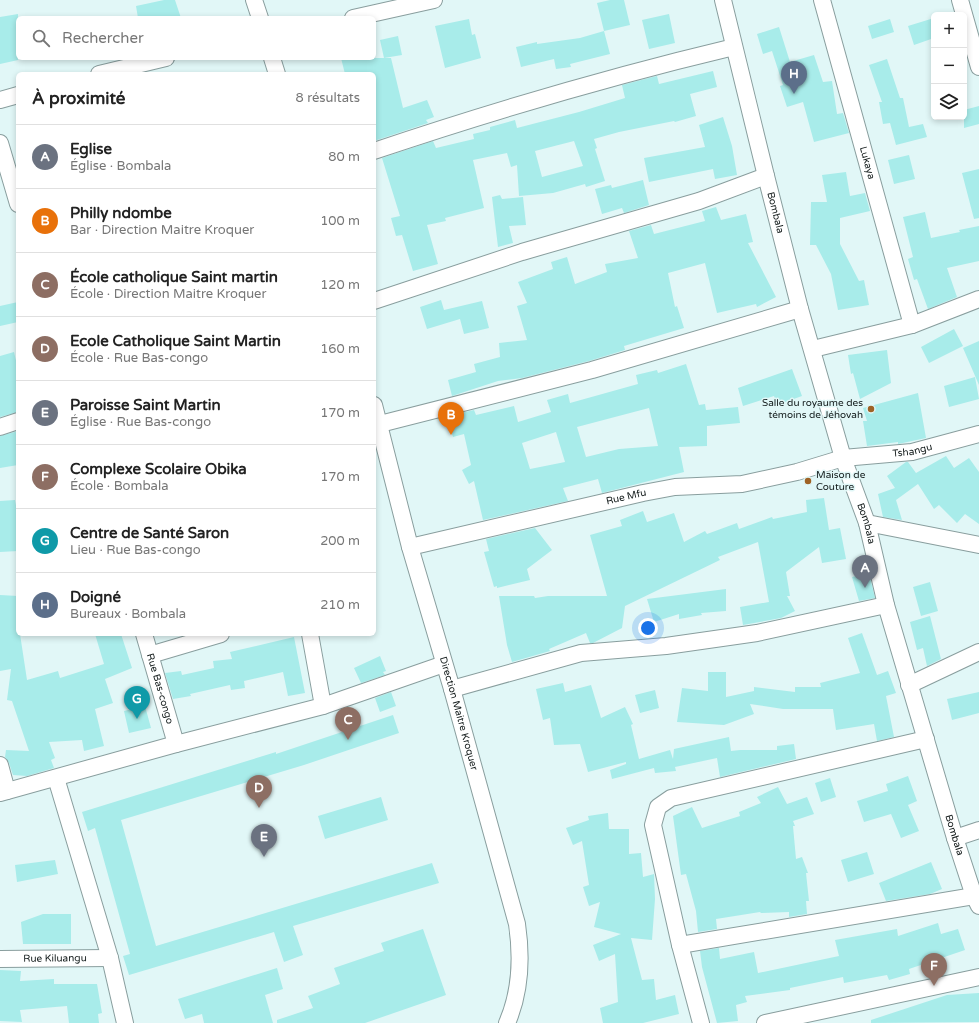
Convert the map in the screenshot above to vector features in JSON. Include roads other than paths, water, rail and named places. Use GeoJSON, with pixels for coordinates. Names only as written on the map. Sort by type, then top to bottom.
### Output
{"type":"FeatureCollection","features":[{"type":"Feature","properties":{"kind":"street"},"geometry":{"type":"LineString","coordinates":[[254,0],[259,16]]}},
{"type":"Feature","properties":{"kind":"street"},"geometry":{"type":"LineString","coordinates":[[359,16],[400,3],[434,0]]}},
{"type":"Feature","properties":{"kind":"street","name":"Bombala"},"geometry":{"type":"LineString","coordinates":[[723,0],[800,309],[813,348],[843,458],[866,523],[886,605],[909,685],[955,838],[976,901]]}},
{"type":"Feature","properties":{"kind":"street","name":"Lukaya"},"geometry":{"type":"LineString","coordinates":[[822,0],[912,325]]}},
{"type":"Feature","properties":{"kind":"street"},"geometry":{"type":"LineString","coordinates":[[960,0],[979,67]]}},
{"type":"Feature","properties":{"kind":"street"},"geometry":{"type":"LineString","coordinates":[[376,150],[481,115],[654,66],[734,47]]}},
{"type":"Feature","properties":{"kind":"street"},"geometry":{"type":"LineString","coordinates":[[114,72],[137,69],[161,60]]}},
{"type":"Feature","properties":{"kind":"street"},"geometry":{"type":"LineString","coordinates":[[272,60],[276,72]]}},
{"type":"Feature","properties":{"kind":"street"},"geometry":{"type":"LineString","coordinates":[[0,100],[16,96]]}},
{"type":"Feature","properties":{"kind":"street"},"geometry":{"type":"LineString","coordinates":[[0,143],[16,197]]}},
{"type":"Feature","properties":{"kind":"street"},"geometry":{"type":"LineString","coordinates":[[376,300],[522,252],[699,201],[766,176]]}},
{"type":"Feature","properties":{"kind":"street"},"geometry":{"type":"LineString","coordinates":[[813,348],[912,325],[979,299]]}},
{"type":"Feature","properties":{"kind":"street"},"geometry":{"type":"LineString","coordinates":[[380,424],[592,370],[800,309]]}},
{"type":"Feature","properties":{"kind":"street","name":"Direction Maitre Kroquer"},"geometry":{"type":"LineString","coordinates":[[376,411],[410,547],[452,689],[517,924],[520,947],[520,975],[517,996],[506,1023]]}},
{"type":"Feature","properties":{"kind":"street"},"geometry":{"type":"LineString","coordinates":[[0,427],[16,422]]}},
{"type":"Feature","properties":{"kind":"street","name":"Tshangu"},"geometry":{"type":"LineString","coordinates":[[843,458],[912,452],[979,434]]}},
{"type":"Feature","properties":{"kind":"street","name":"Rue Mfu"},"geometry":{"type":"LineString","coordinates":[[410,547],[643,493],[674,487],[742,484],[797,472],[843,458]]}},
{"type":"Feature","properties":{"kind":"street"},"geometry":{"type":"LineString","coordinates":[[866,523],[979,545]]}},
{"type":"Feature","properties":{"kind":"street"},"geometry":{"type":"LineString","coordinates":[[452,689],[580,653],[666,646],[757,633],[886,605]]}},
{"type":"Feature","properties":{"kind":"street","name":"Rue Bas-congo"},"geometry":{"type":"LineString","coordinates":[[145,636],[176,744]]}},
{"type":"Feature","properties":{"kind":"street"},"geometry":{"type":"LineString","coordinates":[[150,655],[214,636]]}},
{"type":"Feature","properties":{"kind":"street"},"geometry":{"type":"LineString","coordinates":[[310,636],[323,706]]}},
{"type":"Feature","properties":{"kind":"street"},"geometry":{"type":"LineString","coordinates":[[909,685],[979,652]]}},
{"type":"Feature","properties":{"kind":"street"},"geometry":{"type":"LineString","coordinates":[[0,764],[3,792],[176,744],[323,706],[444,664]]}},
{"type":"Feature","properties":{"kind":"street"},"geometry":{"type":"LineString","coordinates":[[701,1023],[680,945],[653,824],[658,807],[671,798],[926,739]]}},
{"type":"Feature","properties":{"kind":"street"},"geometry":{"type":"LineString","coordinates":[[56,778],[110,958],[125,1023]]}},
{"type":"Feature","properties":{"kind":"street"},"geometry":{"type":"LineString","coordinates":[[955,838],[979,830]]}},
{"type":"Feature","properties":{"kind":"street"},"geometry":{"type":"LineString","coordinates":[[680,945],[976,901]]}},
{"type":"Feature","properties":{"kind":"street","name":"Rue Kiluangu"},"geometry":{"type":"LineString","coordinates":[[0,959],[110,958]]}},
{"type":"Feature","properties":{"kind":"street"},"geometry":{"type":"LineString","coordinates":[[764,1023],[979,977]]}},
{"type":"Feature","properties":{"kind":"place","name":"Doigné"},"geometry":{"type":"Point","coordinates":[794,94]}},
{"type":"Feature","properties":{"kind":"place","name":"Salle du royaume des témoins de Jéhovah"},"geometry":{"type":"Point","coordinates":[871,409]}},
{"type":"Feature","properties":{"kind":"place","name":"Philly ndombe"},"geometry":{"type":"Point","coordinates":[451,435]}},
{"type":"Feature","properties":{"kind":"place","name":"Maison de Couture"},"geometry":{"type":"Point","coordinates":[808,481]}},
{"type":"Feature","properties":{"kind":"place","name":"Eglise"},"geometry":{"type":"Point","coordinates":[865,588]}},
{"type":"Feature","properties":{"kind":"place","name":"Centre de Santé Saron"},"geometry":{"type":"Point","coordinates":[137,719]}},
{"type":"Feature","properties":{"kind":"place","name":"École catholique Saint martin"},"geometry":{"type":"Point","coordinates":[348,740]}},
{"type":"Feature","properties":{"kind":"place","name":"Ecole Catholique Saint Martin"},"geometry":{"type":"Point","coordinates":[259,808]}},
{"type":"Feature","properties":{"kind":"place","name":"Paroisse Saint Martin"},"geometry":{"type":"Point","coordinates":[264,857]}},
{"type":"Feature","properties":{"kind":"place","name":"Complexe Scolaire Obika"},"geometry":{"type":"Point","coordinates":[934,986]}}]}
